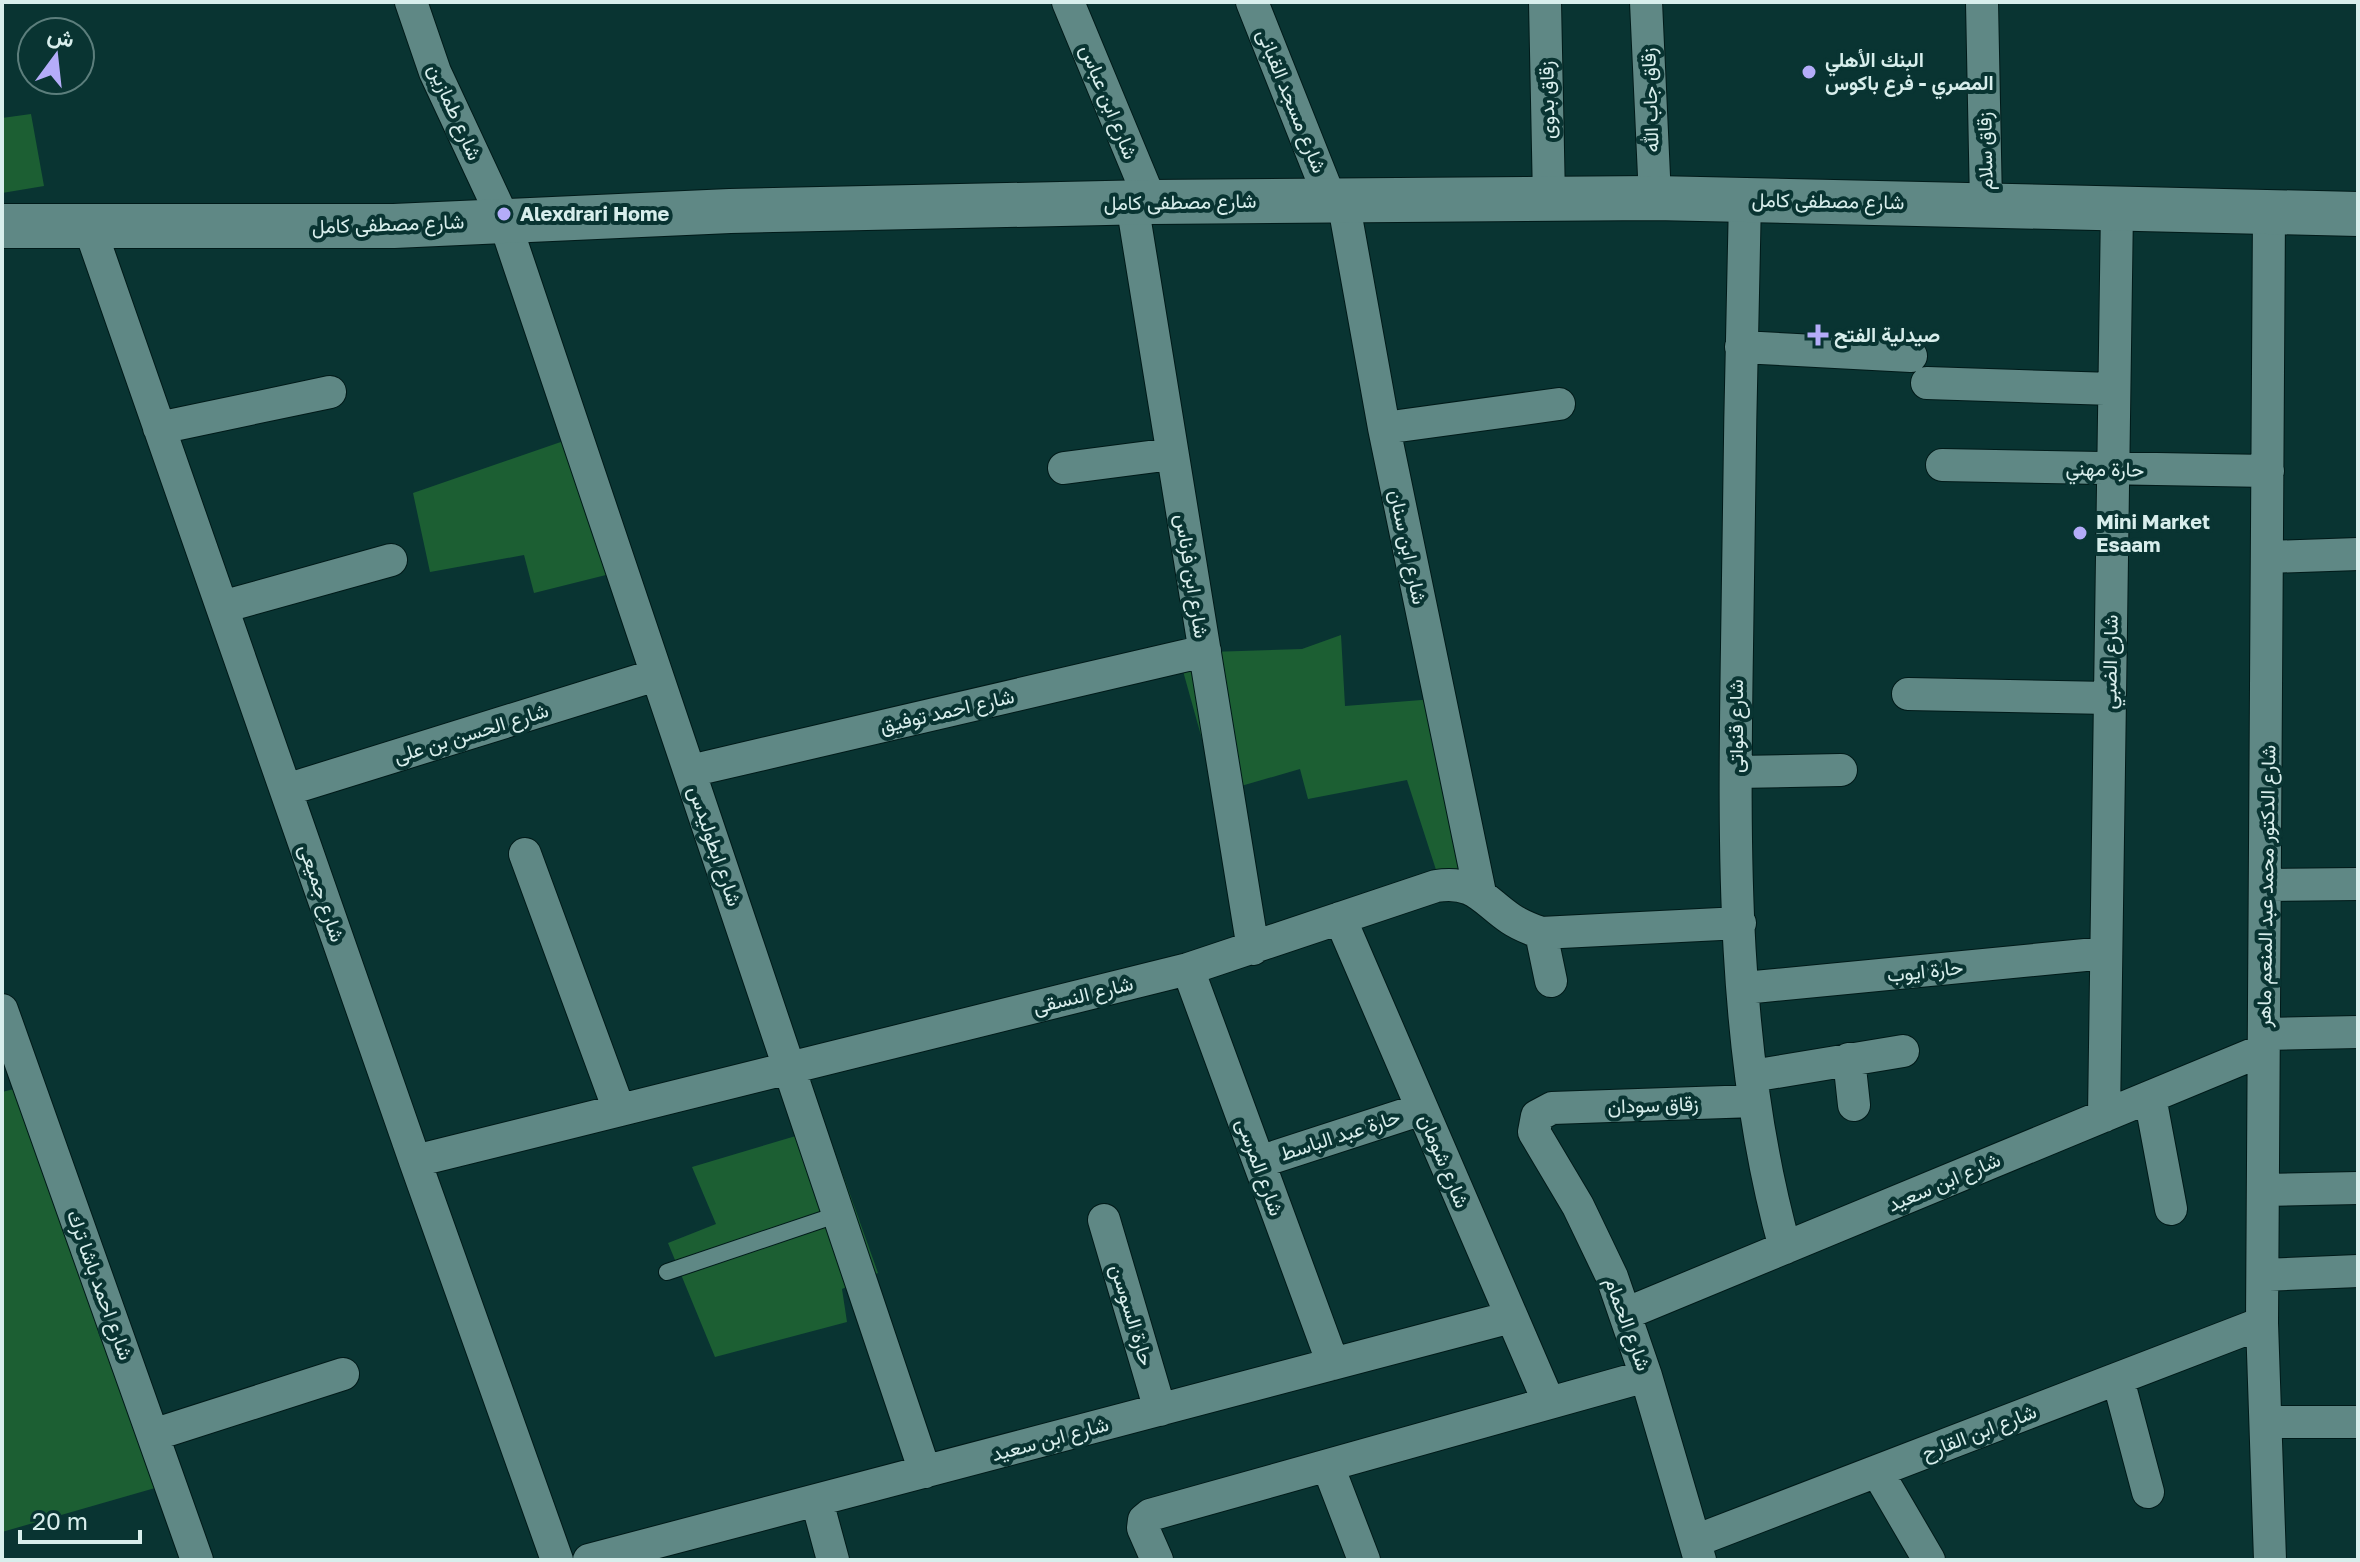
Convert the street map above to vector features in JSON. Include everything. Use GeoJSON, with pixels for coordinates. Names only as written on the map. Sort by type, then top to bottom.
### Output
{"type":"FeatureCollection","features":[{"type":"Feature","properties":{"kind":"main road","name":"شارع مصطفى كامل"},"geometry":{"type":"LineString","coordinates":[[2,226],[321,227],[730,211],[1141,202],[1655,198],[2358,214]]}},
{"type":"Feature","properties":{"kind":"street","name":"شارع طمازين"},"geometry":{"type":"LineString","coordinates":[[411,2],[435,72],[504,220]]}},
{"type":"Feature","properties":{"kind":"street","name":"شارع ابن عباس"},"geometry":{"type":"LineString","coordinates":[[1068,2],[1141,202]]}},
{"type":"Feature","properties":{"kind":"street","name":"شارع مسجد القبانى"},"geometry":{"type":"LineString","coordinates":[[1252,2],[1337,200]]}},
{"type":"Feature","properties":{"kind":"street","name":"زقاق بدوى"},"geometry":{"type":"LineString","coordinates":[[1545,2],[1549,199]]}},
{"type":"Feature","properties":{"kind":"street","name":"زقاق جاب الله"},"geometry":{"type":"LineString","coordinates":[[1646,2],[1655,198]]}},
{"type":"Feature","properties":{"kind":"street","name":"زقاق سلام"},"geometry":{"type":"LineString","coordinates":[[1982,2],[1986,204]]}},
{"type":"Feature","properties":{"kind":"street","name":"شارع قنواتى"},"geometry":{"type":"LineString","coordinates":[[1745,199],[1736,772],[1740,923],[1761,1151],[1785,1248]]}},
{"type":"Feature","properties":{"kind":"street","name":"شارع ابن سنان"},"geometry":{"type":"LineString","coordinates":[[1337,200],[1480,893]]}},
{"type":"Feature","properties":{"kind":"street","name":"شارع ابن فرناس"},"geometry":{"type":"LineString","coordinates":[[1141,202],[1172,454],[1253,949]]}},
{"type":"Feature","properties":{"kind":"street","name":"شارع الضبي"},"geometry":{"type":"LineString","coordinates":[[2104,1116],[2117,208]]}},
{"type":"Feature","properties":{"kind":"street","name":"شارع الدكتور محمد عبد المنعم ماهر"},"geometry":{"type":"LineString","coordinates":[[2269,212],[2262,1323],[2270,1560]]}},
{"type":"Feature","properties":{"kind":"street","name":"شارع ابطوليدس"},"geometry":{"type":"LineString","coordinates":[[504,220],[925,1472]]}},
{"type":"Feature","properties":{"kind":"street","name":"شارع جميعى"},"geometry":{"type":"LineString","coordinates":[[89,226],[557,1560]]}},
{"type":"Feature","properties":{"kind":"street"},"geometry":{"type":"LineString","coordinates":[[1741,347],[2113,389]]}},
{"type":"Feature","properties":{"kind":"street"},"geometry":{"type":"LineString","coordinates":[[159,428],[330,392]]}},
{"type":"Feature","properties":{"kind":"street"},"geometry":{"type":"LineString","coordinates":[[1384,428],[1559,404]]}},
{"type":"Feature","properties":{"kind":"street"},"geometry":{"type":"LineString","coordinates":[[1064,468],[1172,454]]}},
{"type":"Feature","properties":{"kind":"street","name":"حارة مهني"},"geometry":{"type":"LineString","coordinates":[[1942,465],[2268,471]]}},
{"type":"Feature","properties":{"kind":"street"},"geometry":{"type":"LineString","coordinates":[[2268,557],[2358,554]]}},
{"type":"Feature","properties":{"kind":"street"},"geometry":{"type":"LineString","coordinates":[[222,607],[391,560]]}},
{"type":"Feature","properties":{"kind":"street","name":"شارع احمد توفيق"},"geometry":{"type":"LineString","coordinates":[[690,771],[1205,651]]}},
{"type":"Feature","properties":{"kind":"street","name":"شارع الحسن بن على"},"geometry":{"type":"LineString","coordinates":[[286,790],[656,675]]}},
{"type":"Feature","properties":{"kind":"street"},"geometry":{"type":"LineString","coordinates":[[1908,694],[2109,698]]}},
{"type":"Feature","properties":{"kind":"street"},"geometry":{"type":"LineString","coordinates":[[1736,772],[1841,770]]}},
{"type":"Feature","properties":{"kind":"street"},"geometry":{"type":"LineString","coordinates":[[525,854],[619,1110]]}},
{"type":"Feature","properties":{"kind":"street"},"geometry":{"type":"LineString","coordinates":[[2267,885],[2358,884]]}},
{"type":"Feature","properties":{"kind":"street","name":"شارع النسقى"},"geometry":{"type":"LineString","coordinates":[[415,1161],[1188,969],[1436,886],[1458,885],[1480,893],[1511,919],[1541,933]]}},
{"type":"Feature","properties":{"kind":"street","name":"شارع شومان"},"geometry":{"type":"LineString","coordinates":[[1340,918],[1549,1403]]}},
{"type":"Feature","properties":{"kind":"street"},"geometry":{"type":"LineString","coordinates":[[1551,981],[1541,933],[1740,923]]}},
{"type":"Feature","properties":{"kind":"street","name":"حارة ايوب"},"geometry":{"type":"LineString","coordinates":[[1744,988],[2106,953]]}},
{"type":"Feature","properties":{"kind":"street","name":"شارع المرسى"},"geometry":{"type":"LineString","coordinates":[[1188,969],[1333,1364]]}},
{"type":"Feature","properties":{"kind":"street","name":"شارع احمد باشا ترك"},"geometry":{"type":"LineString","coordinates":[[2,1010],[8,1049],[197,1560]]}},
{"type":"Feature","properties":{"kind":"street"},"geometry":{"type":"LineString","coordinates":[[2264,1042],[2358,1032]]}},
{"type":"Feature","properties":{"kind":"street","name":"شارع ابن سعيد"},"geometry":{"type":"LineString","coordinates":[[1625,1314],[2150,1097],[2264,1042]]}},
{"type":"Feature","properties":{"kind":"street","name":"زقاق سودان"},"geometry":{"type":"LineString","coordinates":[[1552,1108],[1753,1088],[1849,1059],[1903,1051]]}},
{"type":"Feature","properties":{"kind":"street"},"geometry":{"type":"LineString","coordinates":[[1849,1059],[1854,1105]]}},
{"type":"Feature","properties":{"kind":"street"},"geometry":{"type":"LineString","coordinates":[[2150,1097],[2171,1209]]}},
{"type":"Feature","properties":{"kind":"street","name":"شارع الحمام"},"geometry":{"type":"LineString","coordinates":[[1552,1108],[1537,1116],[1534,1132],[1596,1241],[1625,1314],[1698,1551]]}},
{"type":"Feature","properties":{"kind":"street","name":"حارة عبد الباسط"},"geometry":{"type":"LineString","coordinates":[[1259,1162],[1422,1109]]}},
{"type":"Feature","properties":{"kind":"street"},"geometry":{"type":"LineString","coordinates":[[2264,1190],[2358,1188]]}},
{"type":"Feature","properties":{"kind":"street","name":"حارة السوسن"},"geometry":{"type":"LineString","coordinates":[[1104,1220],[1160,1410]]}},
{"type":"Feature","properties":{"kind":"street"},"geometry":{"type":"LineString","coordinates":[[2263,1275],[2358,1271]]}},
{"type":"Feature","properties":{"kind":"street","name":"شارع ابن سعيد"},"geometry":{"type":"LineString","coordinates":[[589,1560],[1511,1317]]}},
{"type":"Feature","properties":{"kind":"street","name":"شارع ابن القارح"},"geometry":{"type":"LineString","coordinates":[[1698,1551],[1877,1471],[2262,1323]]}},
{"type":"Feature","properties":{"kind":"street"},"geometry":{"type":"LineString","coordinates":[[153,1435],[343,1374]]}},
{"type":"Feature","properties":{"kind":"street"},"geometry":{"type":"LineString","coordinates":[[1157,1560],[1143,1528],[1144,1520],[1154,1514],[1646,1376]]}},
{"type":"Feature","properties":{"kind":"street"},"geometry":{"type":"LineString","coordinates":[[2118,1379],[2148,1492]]}},
{"type":"Feature","properties":{"kind":"street"},"geometry":{"type":"LineString","coordinates":[[2266,1422],[2358,1422]]}},
{"type":"Feature","properties":{"kind":"street"},"geometry":{"type":"LineString","coordinates":[[1328,1466],[1364,1560]]}},
{"type":"Feature","properties":{"kind":"street"},"geometry":{"type":"LineString","coordinates":[[1877,1471],[1929,1560]]}},
{"type":"Feature","properties":{"kind":"street"},"geometry":{"type":"LineString","coordinates":[[817,1501],[833,1560]]}},
{"type":"Feature","properties":{"kind":"lane"},"geometry":{"type":"LineString","coordinates":[[667,1272],[839,1214]]}},
{"type":"Feature","properties":{"kind":"green space"},"geometry":{"type":"Polygon","coordinates":[[[31,114],[44,186],[2,193],[2,118],[31,114]]]}},
{"type":"Feature","properties":{"kind":"green space"},"geometry":{"type":"Polygon","coordinates":[[[581,435],[622,571],[534,593],[524,555],[430,572],[413,493],[581,435]]]}},
{"type":"Feature","properties":{"kind":"green space"},"geometry":{"type":"Polygon","coordinates":[[[1341,635],[1345,706],[1447,698],[1476,872],[1438,876],[1407,780],[1308,799],[1300,769],[1217,793],[1178,653],[1302,649],[1341,635]]]}},
{"type":"Feature","properties":{"kind":"green space"},"geometry":{"type":"Polygon","coordinates":[[[26,1086],[162,1486],[2,1532],[2,1092],[26,1086]]]}},
{"type":"Feature","properties":{"kind":"green space"},"geometry":{"type":"Polygon","coordinates":[[[826,1127],[878,1273],[842,1289],[847,1322],[715,1357],[668,1243],[716,1224],[692,1167],[826,1127]]]}},
{"type":"Feature","properties":{"kind":"place","name":"البنك الأهلي المصري - فرع باكوس"},"geometry":{"type":"Point","coordinates":[1809,72]}},
{"type":"Feature","properties":{"kind":"place","name":"Alexdrari Home"},"geometry":{"type":"Point","coordinates":[504,214]}},
{"type":"Feature","properties":{"kind":"place","name":"صيدلية الفتح"},"geometry":{"type":"Point","coordinates":[1818,335]}},
{"type":"Feature","properties":{"kind":"place","name":"Mini Market Esaam"},"geometry":{"type":"Point","coordinates":[2080,533]}}]}
